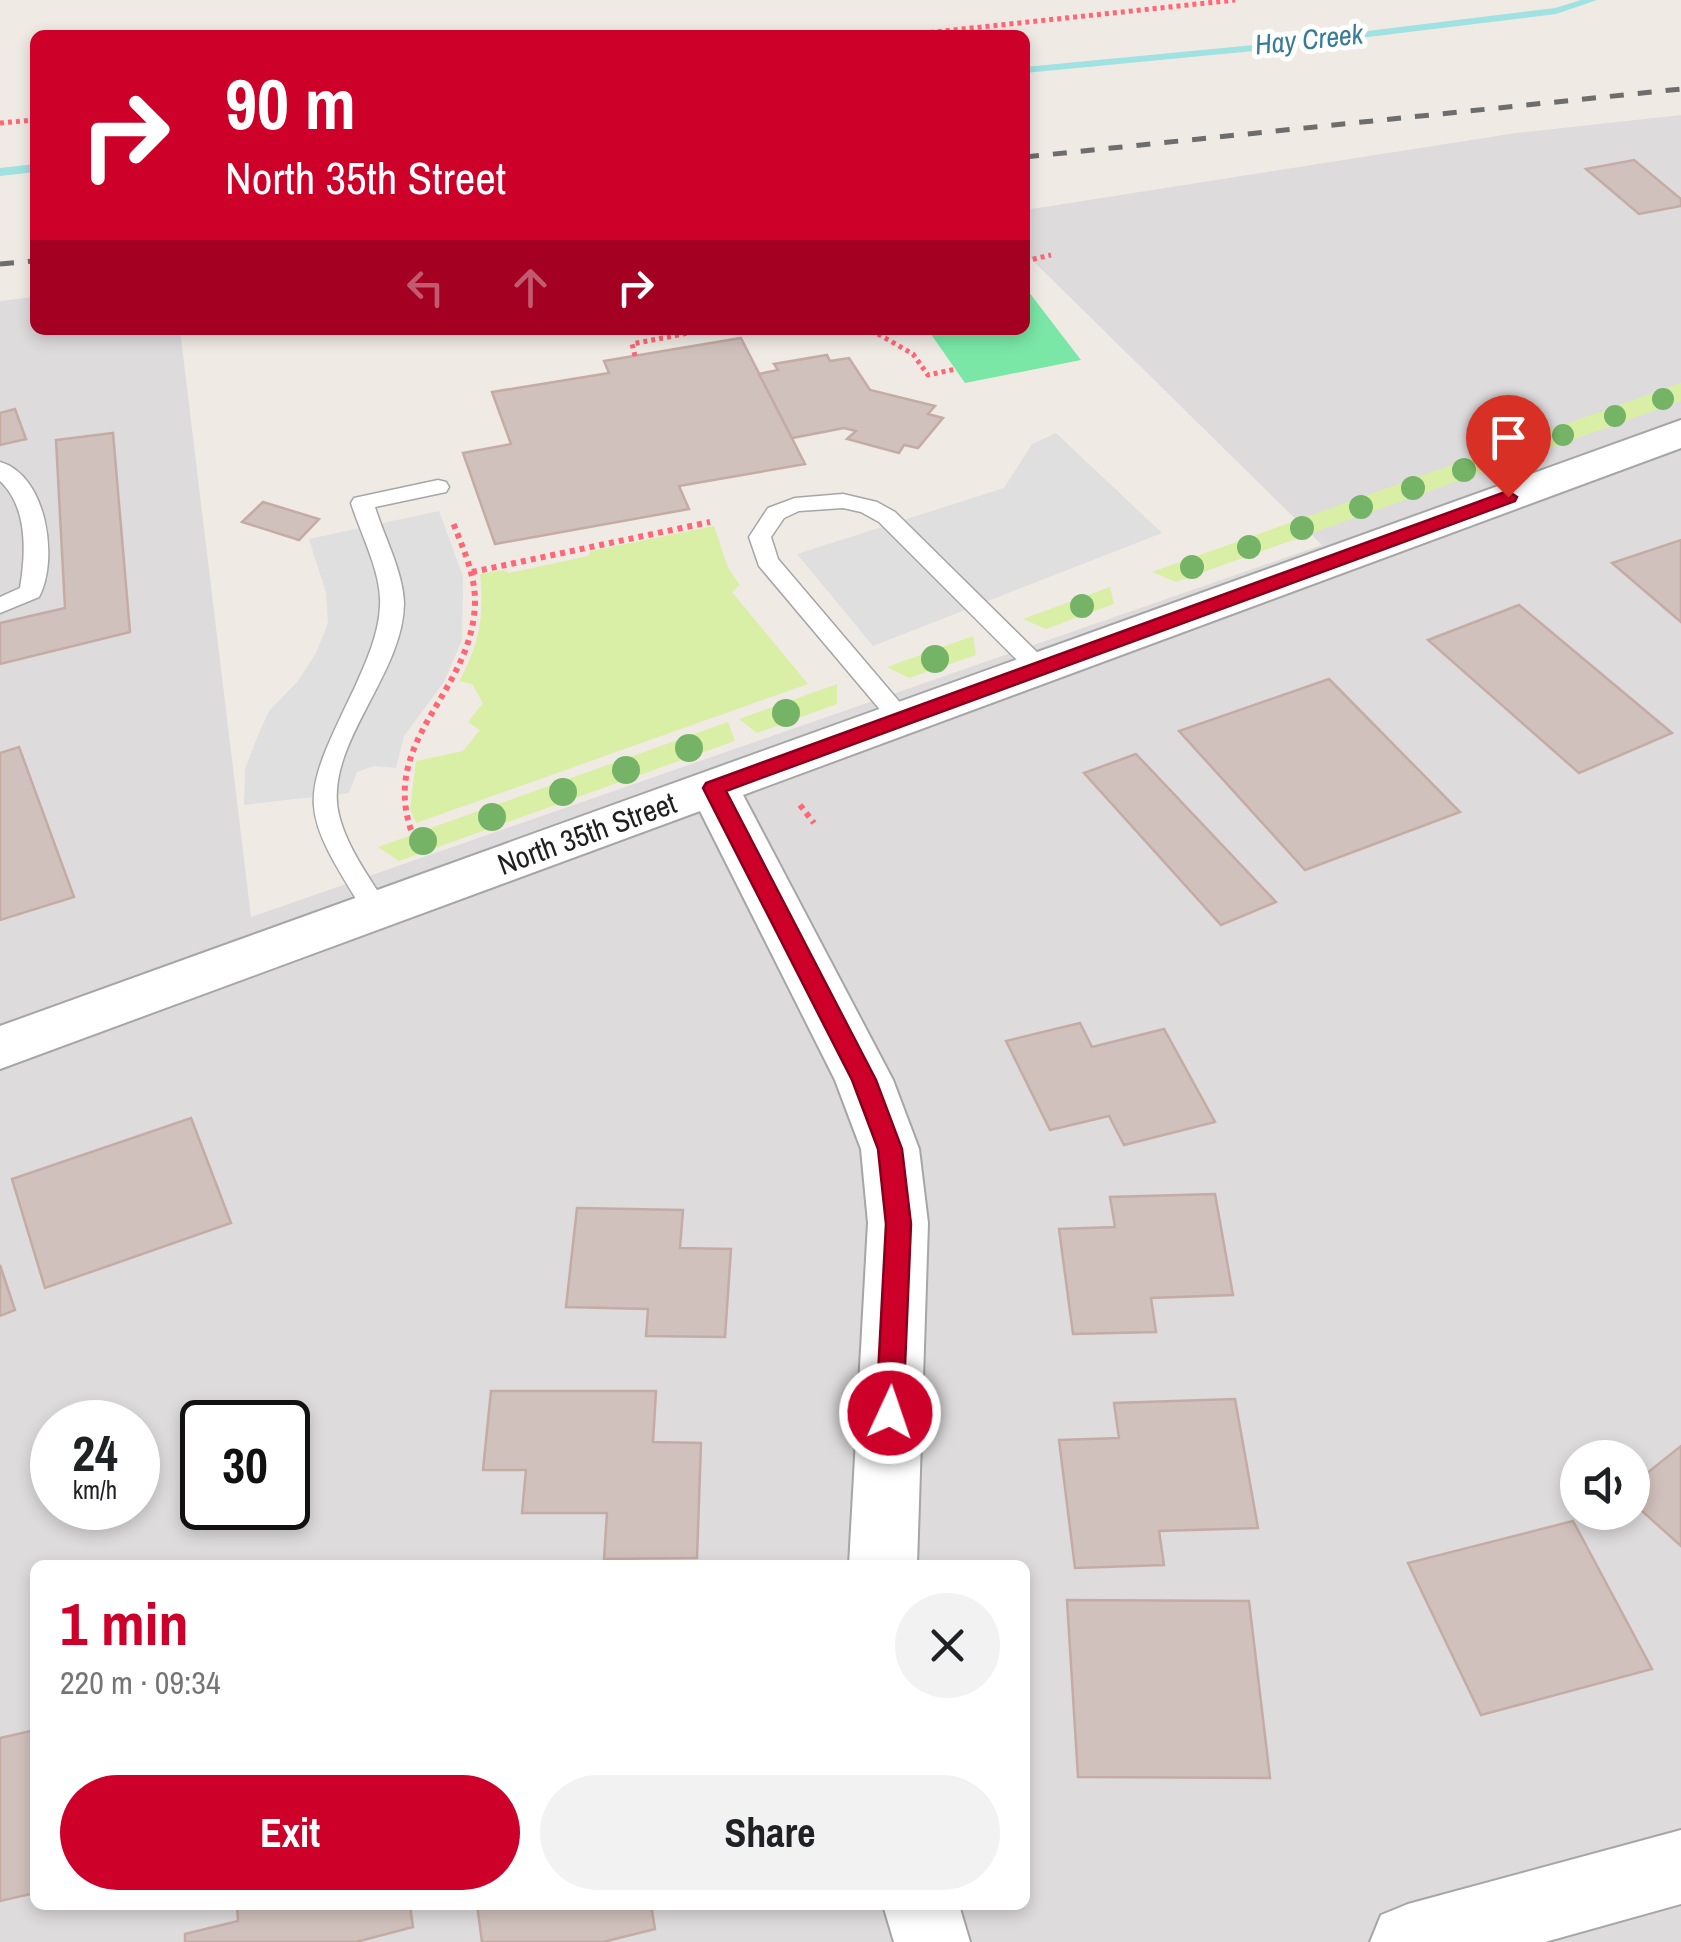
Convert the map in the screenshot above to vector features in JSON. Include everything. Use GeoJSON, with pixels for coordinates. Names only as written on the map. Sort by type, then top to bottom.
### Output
{"type":"FeatureCollection","features":[{"type":"Feature","properties":{"kind":"street","name":"North 35th Street"},"geometry":{"type":"LineString","coordinates":[[0,1048],[1681,434]]}},
{"type":"Feature","properties":{"kind":"street"},"geometry":{"type":"LineString","coordinates":[[714,788],[864,1080],[890,1149],[898,1224],[883,1560]]}},
{"type":"Feature","properties":{"kind":"street"},"geometry":{"type":"LineString","coordinates":[[1408,1942],[1681,1867]]}},
{"type":"Feature","properties":{"kind":"street"},"geometry":{"type":"LineString","coordinates":[[922,1910],[932,1942]]}},
{"type":"Feature","properties":{"kind":"lane"},"geometry":{"type":"LineString","coordinates":[[0,469],[24,492],[38,552],[31,592],[0,606]]}},
{"type":"Feature","properties":{"kind":"lane"},"geometry":{"type":"LineString","coordinates":[[378,911],[342,855],[323,800],[329,769],[376,672],[393,604],[362,503],[438,487]]}},
{"type":"Feature","properties":{"kind":"lane"},"geometry":{"type":"LineString","coordinates":[[902,719],[767,562],[760,536],[776,514],[817,500],[843,501],[888,517],[1040,668]]}},
{"type":"Feature","properties":{"kind":"path"},"geometry":{"type":"LineString","coordinates":[[953,30],[1235,0]]}},
{"type":"Feature","properties":{"kind":"path"},"geometry":{"type":"LineString","coordinates":[[0,123],[30,120]]}},
{"type":"Feature","properties":{"kind":"path"},"geometry":{"type":"LineString","coordinates":[[1030,260],[1051,254]]}},
{"type":"Feature","properties":{"kind":"path"},"geometry":{"type":"LineString","coordinates":[[635,356],[632,344],[678,335]]}},
{"type":"Feature","properties":{"kind":"path"},"geometry":{"type":"LineString","coordinates":[[879,335],[913,354],[928,375],[956,370]]}},
{"type":"Feature","properties":{"kind":"path"},"geometry":{"type":"LineString","coordinates":[[411,830],[402,809],[402,779],[418,732],[448,689],[464,654],[476,606],[471,572],[438,487]]}},
{"type":"Feature","properties":{"kind":"path"},"geometry":{"type":"LineString","coordinates":[[471,572],[710,522]]}},
{"type":"Feature","properties":{"kind":"shaded area"},"geometry":{"type":"Polygon","coordinates":[[[1681,115],[1681,1942],[0,1942],[0,301],[30,298],[30,335],[181,335],[251,917],[1322,545],[1030,258],[1030,209],[1516,133],[1681,115]]]}},
{"type":"Feature","properties":{"kind":"shaded area"},"geometry":{"type":"Polygon","coordinates":[[[1056,433],[1162,533],[873,646],[797,554],[1004,488],[1032,444],[1056,433]]]}},
{"type":"Feature","properties":{"kind":"shaded area"},"geometry":{"type":"Polygon","coordinates":[[[439,511],[463,576],[462,640],[444,682],[404,736],[396,768],[374,766],[357,772],[349,793],[244,805],[245,769],[269,711],[298,681],[316,653],[328,623],[326,593],[309,539],[439,511]]]}},
{"type":"Feature","properties":{"kind":"green space"},"geometry":{"type":"Polygon","coordinates":[[[1030,294],[1081,360],[965,383],[931,335],[1030,335],[1030,294]]]}},
{"type":"Feature","properties":{"kind":"green space"},"geometry":{"type":"Polygon","coordinates":[[[1681,383],[1681,401],[1176,582],[1152,572],[1681,383]]]}},
{"type":"Feature","properties":{"kind":"green space"},"geometry":{"type":"Polygon","coordinates":[[[714,526],[728,568],[740,585],[732,592],[808,684],[416,823],[410,809],[416,761],[463,751],[480,730],[468,722],[483,703],[472,684],[459,681],[479,629],[480,574],[504,570],[509,573],[588,556],[591,551],[714,526]]]}},
{"type":"Feature","properties":{"kind":"green space"},"geometry":{"type":"Polygon","coordinates":[[[1110,587],[1114,604],[1046,629],[1023,619],[1110,587]]]}},
{"type":"Feature","properties":{"kind":"green space"},"geometry":{"type":"Polygon","coordinates":[[[973,636],[976,655],[909,678],[887,667],[973,636]]]}},
{"type":"Feature","properties":{"kind":"green space"},"geometry":{"type":"Polygon","coordinates":[[[837,684],[837,704],[757,733],[739,719],[837,684]]]}},
{"type":"Feature","properties":{"kind":"green space"},"geometry":{"type":"Polygon","coordinates":[[[728,722],[735,741],[399,861],[378,847],[728,722]]]}},
{"type":"Feature","properties":{"kind":"building"},"geometry":{"type":"Polygon","coordinates":[[[1634,160],[1681,199],[1681,206],[1639,214],[1586,169],[1634,160]]]}},
{"type":"Feature","properties":{"kind":"building"},"geometry":{"type":"Polygon","coordinates":[[[741,338],[805,464],[679,486],[689,509],[495,544],[463,453],[511,444],[492,392],[609,373],[604,361],[741,338]]]}},
{"type":"Feature","properties":{"kind":"building"},"geometry":{"type":"Polygon","coordinates":[[[827,355],[830,361],[849,358],[870,390],[935,406],[928,414],[943,418],[918,448],[904,445],[899,453],[847,439],[856,431],[844,428],[792,438],[759,374],[778,370],[774,364],[827,355]]]}},
{"type":"Feature","properties":{"kind":"building"},"geometry":{"type":"Polygon","coordinates":[[[15,409],[26,439],[0,445],[0,413],[15,409]]]}},
{"type":"Feature","properties":{"kind":"building"},"geometry":{"type":"Polygon","coordinates":[[[113,433],[130,632],[0,664],[0,623],[65,608],[56,440],[113,433]]]}},
{"type":"Feature","properties":{"kind":"building"},"geometry":{"type":"Polygon","coordinates":[[[263,502],[319,519],[299,540],[242,522],[263,502]]]}},
{"type":"Feature","properties":{"kind":"building"},"geometry":{"type":"Polygon","coordinates":[[[1681,540],[1681,622],[1612,563],[1681,540]]]}},
{"type":"Feature","properties":{"kind":"building"},"geometry":{"type":"Polygon","coordinates":[[[1519,605],[1672,733],[1579,773],[1428,640],[1519,605]]]}},
{"type":"Feature","properties":{"kind":"building"},"geometry":{"type":"Polygon","coordinates":[[[1329,679],[1460,812],[1305,870],[1179,731],[1329,679]]]}},
{"type":"Feature","properties":{"kind":"building"},"geometry":{"type":"Polygon","coordinates":[[[19,747],[74,897],[0,920],[0,753],[19,747]]]}},
{"type":"Feature","properties":{"kind":"building"},"geometry":{"type":"Polygon","coordinates":[[[1136,754],[1276,902],[1221,925],[1084,773],[1136,754]]]}},
{"type":"Feature","properties":{"kind":"building"},"geometry":{"type":"Polygon","coordinates":[[[1080,1023],[1092,1047],[1164,1029],[1215,1122],[1124,1145],[1109,1116],[1050,1130],[1006,1041],[1080,1023]]]}},
{"type":"Feature","properties":{"kind":"building"},"geometry":{"type":"Polygon","coordinates":[[[191,1118],[231,1223],[45,1288],[12,1179],[191,1118]]]}},
{"type":"Feature","properties":{"kind":"building"},"geometry":{"type":"Polygon","coordinates":[[[1215,1194],[1233,1295],[1151,1298],[1156,1332],[1073,1334],[1059,1229],[1115,1227],[1110,1197],[1215,1194]]]}},
{"type":"Feature","properties":{"kind":"building"},"geometry":{"type":"Polygon","coordinates":[[[577,1208],[683,1210],[680,1248],[731,1249],[725,1337],[646,1336],[648,1309],[566,1307],[577,1208]]]}},
{"type":"Feature","properties":{"kind":"building"},"geometry":{"type":"Polygon","coordinates":[[[0,1265],[15,1310],[0,1316],[0,1265]]]}},
{"type":"Feature","properties":{"kind":"building"},"geometry":{"type":"Polygon","coordinates":[[[491,1391],[656,1391],[653,1442],[701,1443],[697,1558],[604,1559],[607,1513],[522,1513],[526,1470],[483,1470],[491,1391]]]}},
{"type":"Feature","properties":{"kind":"building"},"geometry":{"type":"Polygon","coordinates":[[[1235,1399],[1258,1528],[1159,1531],[1164,1565],[1075,1568],[1059,1440],[1119,1438],[1114,1403],[1235,1399]]]}},
{"type":"Feature","properties":{"kind":"building"},"geometry":{"type":"Polygon","coordinates":[[[1681,1446],[1681,1546],[1650,1518],[1650,1471],[1681,1446]]]}},
{"type":"Feature","properties":{"kind":"building"},"geometry":{"type":"Polygon","coordinates":[[[1560,1524],[1560,1530],[1578,1530],[1652,1669],[1481,1715],[1408,1563],[1560,1524]]]}},
{"type":"Feature","properties":{"kind":"building"},"geometry":{"type":"Polygon","coordinates":[[[1067,1600],[1249,1601],[1270,1778],[1078,1777],[1067,1600]]]}},
{"type":"Feature","properties":{"kind":"building"},"geometry":{"type":"Polygon","coordinates":[[[30,1731],[30,1894],[0,1901],[0,1738],[30,1731]]]}},
{"type":"Feature","properties":{"kind":"building"},"geometry":{"type":"Polygon","coordinates":[[[237,1910],[411,1910],[413,1927],[356,1942],[185,1942],[185,1934],[238,1921],[237,1910]]]}},
{"type":"Feature","properties":{"kind":"building"},"geometry":{"type":"Polygon","coordinates":[[[478,1910],[652,1910],[655,1929],[603,1942],[482,1942],[478,1910]]]}},
{"type":"Feature","properties":{"kind":"waterway","name":"Hay Creek"},"geometry":{"type":"LineString","coordinates":[[1030,70],[1254,48],[1556,11],[1592,0]]}},
{"type":"Feature","properties":{"kind":"waterway","name":"Hay Creek"},"geometry":{"type":"LineString","coordinates":[[0,172],[30,169]]}},
{"type":"Feature","properties":{"kind":"railway"},"geometry":{"type":"LineString","coordinates":[[1030,156],[1681,89]]}},
{"type":"Feature","properties":{"kind":"railway"},"geometry":{"type":"LineString","coordinates":[[0,264],[30,261]]}},
{"type":"Feature","properties":{"kind":"route"},"geometry":{"type":"LineString","coordinates":[[890,1413],[898,1224],[890,1149],[864,1080],[714,788],[1508,497]]}}]}
